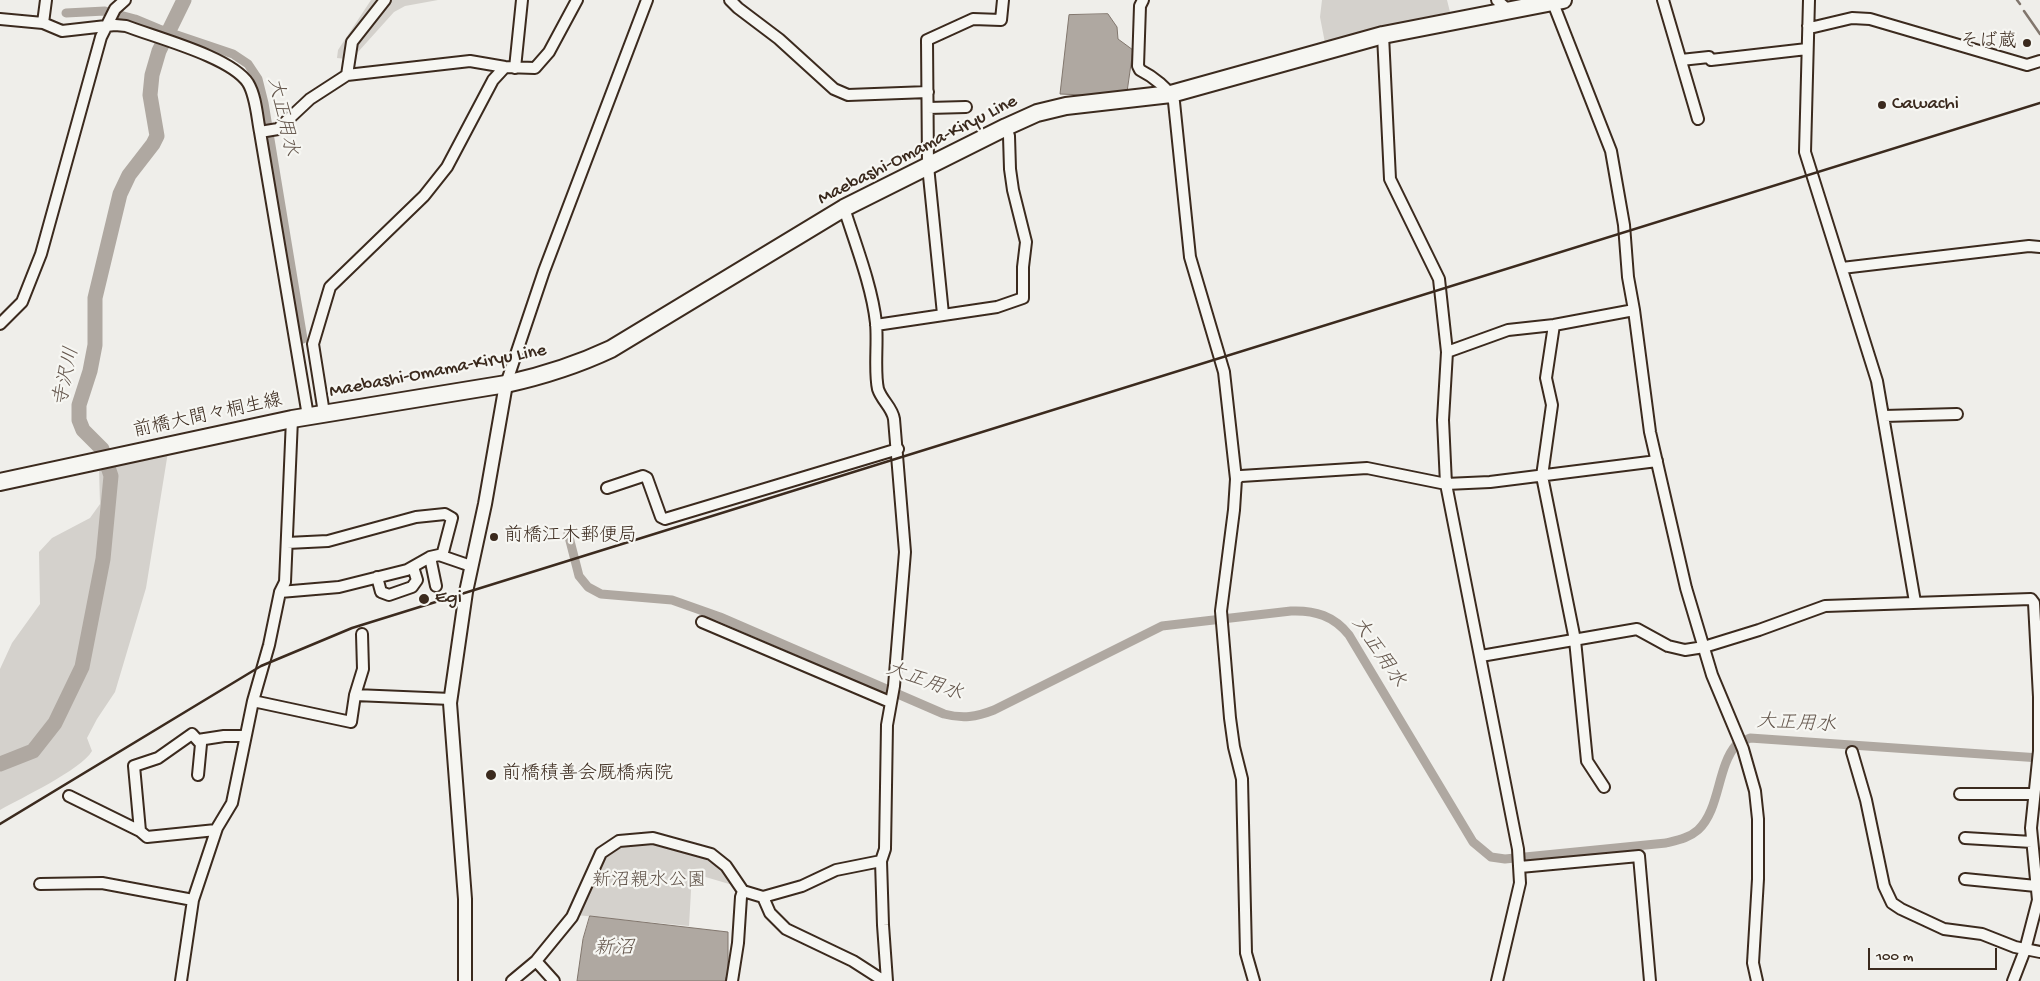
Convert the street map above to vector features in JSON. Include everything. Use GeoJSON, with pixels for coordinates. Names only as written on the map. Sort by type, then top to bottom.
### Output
{"type":"FeatureCollection","features":[{"type":"Feature","properties":{"kind":"main road","name":"Maebashi-Omama-Kiryu Line"},"geometry":{"type":"LineString","coordinates":[[311,416],[506,384],[540,376],[584,361],[611,349],[844,208],[1037,113],[1066,106],[1171,94],[1383,35],[1558,2]]}},
{"type":"Feature","properties":{"kind":"main road","name":"前橋大間々桐生線"},"geometry":{"type":"LineString","coordinates":[[0,482],[311,416]]}},
{"type":"Feature","properties":{"kind":"street"},"geometry":{"type":"LineString","coordinates":[[42,23],[46,0]]}},
{"type":"Feature","properties":{"kind":"street"},"geometry":{"type":"LineString","coordinates":[[0,324],[22,302],[41,254],[101,37],[115,9],[126,0]]}},
{"type":"Feature","properties":{"kind":"street"},"geometry":{"type":"LineString","coordinates":[[347,75],[352,42],[385,0]]}},
{"type":"Feature","properties":{"kind":"street"},"geometry":{"type":"LineString","coordinates":[[181,981],[193,900],[218,826],[232,803],[253,701],[269,645],[280,592],[285,582],[287,543],[311,416],[314,344],[324,304],[330,287],[424,196],[447,167],[493,80],[510,68],[522,0]]}},
{"type":"Feature","properties":{"kind":"street"},"geometry":{"type":"LineString","coordinates":[[266,131],[347,75],[470,62],[510,68],[535,68],[549,52],[577,0]]}},
{"type":"Feature","properties":{"kind":"street"},"geometry":{"type":"LineString","coordinates":[[465,981],[466,900],[451,726],[451,699],[471,566],[485,504],[506,384],[544,272],[647,0]]}},
{"type":"Feature","properties":{"kind":"street"},"geometry":{"type":"LineString","coordinates":[[730,0],[779,39],[834,89],[848,96],[928,92]]}},
{"type":"Feature","properties":{"kind":"street"},"geometry":{"type":"LineString","coordinates":[[943,314],[928,166],[927,40],[973,19],[1001,20],[1004,0]]}},
{"type":"Feature","properties":{"kind":"street"},"geometry":{"type":"LineString","coordinates":[[1143,0],[1140,6],[1138,66],[1140,70],[1171,94],[1174,102],[1190,257],[1224,372],[1236,479],[1234,510],[1221,611],[1230,718],[1234,747],[1242,779],[1246,953],[1254,981]]}},
{"type":"Feature","properties":{"kind":"street"},"geometry":{"type":"LineString","coordinates":[[1497,0],[1509,11]]}},
{"type":"Feature","properties":{"kind":"street"},"geometry":{"type":"LineString","coordinates":[[1663,0],[1698,119]]}},
{"type":"Feature","properties":{"kind":"street"},"geometry":{"type":"LineString","coordinates":[[1809,0],[1805,152],[1871,357],[1884,416],[1915,602]]}},
{"type":"Feature","properties":{"kind":"street"},"geometry":{"type":"LineString","coordinates":[[1558,2],[1611,151],[1624,225],[1628,277],[1650,432],[1686,588],[1719,694],[1743,749],[1755,791],[1758,819],[1758,879],[1752,963],[1757,981]]}},
{"type":"Feature","properties":{"kind":"street"},"geometry":{"type":"LineString","coordinates":[[1808,26],[1814,27],[1852,18],[1870,19],[2027,65],[2040,61]]}},
{"type":"Feature","properties":{"kind":"street"},"geometry":{"type":"LineString","coordinates":[[0,19],[42,23],[62,32],[108,24],[126,26],[223,62],[243,77],[251,91],[266,131],[311,416]]}},
{"type":"Feature","properties":{"kind":"street"},"geometry":{"type":"LineString","coordinates":[[1383,35],[1390,179],[1440,279],[1447,352],[1443,420],[1446,484],[1518,849],[1520,866],[1519,891],[1497,981]]}},
{"type":"Feature","properties":{"kind":"street"},"geometry":{"type":"LineString","coordinates":[[1680,60],[1709,57],[1711,60],[1807,49]]}},
{"type":"Feature","properties":{"kind":"street"},"geometry":{"type":"LineString","coordinates":[[928,108],[966,107]]}},
{"type":"Feature","properties":{"kind":"street"},"geometry":{"type":"LineString","coordinates":[[876,325],[997,307],[1023,298],[1023,267],[1026,242],[1013,190],[1009,136],[1006,127]]}},
{"type":"Feature","properties":{"kind":"street"},"geometry":{"type":"LineString","coordinates":[[844,208],[874,306],[878,388],[893,413],[898,450],[906,552],[894,686],[887,725],[885,849],[881,861],[886,981]]}},
{"type":"Feature","properties":{"kind":"street"},"geometry":{"type":"LineString","coordinates":[[1842,268],[2040,248]]}},
{"type":"Feature","properties":{"kind":"street"},"geometry":{"type":"LineString","coordinates":[[1447,352],[1508,330],[1554,325],[1634,310]]}},
{"type":"Feature","properties":{"kind":"street"},"geometry":{"type":"LineString","coordinates":[[1554,325],[1546,378],[1552,405],[1542,476],[1575,640],[1587,760],[1604,787]]}},
{"type":"Feature","properties":{"kind":"street"},"geometry":{"type":"LineString","coordinates":[[1884,416],[1957,414]]}},
{"type":"Feature","properties":{"kind":"street"},"geometry":{"type":"LineString","coordinates":[[607,488],[643,476],[647,478],[661,517],[665,519],[898,450]]}},
{"type":"Feature","properties":{"kind":"street"},"geometry":{"type":"LineString","coordinates":[[1236,479],[1241,476],[1367,468],[1446,484],[1490,482],[1657,462]]}},
{"type":"Feature","properties":{"kind":"street"},"geometry":{"type":"LineString","coordinates":[[287,543],[328,541],[416,517],[445,514],[452,518],[442,556]]}},
{"type":"Feature","properties":{"kind":"street"},"geometry":{"type":"LineString","coordinates":[[280,592],[338,586],[377,577],[407,570],[430,557],[439,555],[471,566]]}},
{"type":"Feature","properties":{"kind":"street"},"geometry":{"type":"LineString","coordinates":[[430,557],[436,586]]}},
{"type":"Feature","properties":{"kind":"street"},"geometry":{"type":"LineString","coordinates":[[377,577],[381,592],[389,595],[412,587],[417,580],[413,567]]}},
{"type":"Feature","properties":{"kind":"street"},"geometry":{"type":"LineString","coordinates":[[1481,656],[1637,629],[1668,646],[1685,650],[1704,647],[1825,606],[2031,599],[2034,603],[2039,697],[2039,749],[2031,828],[2038,900],[2013,981]]}},
{"type":"Feature","properties":{"kind":"street"},"geometry":{"type":"LineString","coordinates":[[702,622],[891,700]]}},
{"type":"Feature","properties":{"kind":"street"},"geometry":{"type":"LineString","coordinates":[[253,701],[351,722],[355,695],[362,669],[362,634]]}},
{"type":"Feature","properties":{"kind":"street"},"geometry":{"type":"LineString","coordinates":[[355,695],[451,699]]}},
{"type":"Feature","properties":{"kind":"street"},"geometry":{"type":"LineString","coordinates":[[140,831],[134,766],[158,758],[192,734],[201,744],[198,774]]}},
{"type":"Feature","properties":{"kind":"street"},"geometry":{"type":"LineString","coordinates":[[198,740],[224,736],[245,736]]}},
{"type":"Feature","properties":{"kind":"street"},"geometry":{"type":"LineString","coordinates":[[1852,752],[1866,800],[1884,886],[1892,903],[1944,929],[1982,934],[2024,950],[2040,952]]}},
{"type":"Feature","properties":{"kind":"street"},"geometry":{"type":"LineString","coordinates":[[1960,794],[2034,794]]}},
{"type":"Feature","properties":{"kind":"street"},"geometry":{"type":"LineString","coordinates":[[69,796],[140,831],[147,837],[218,826]]}},
{"type":"Feature","properties":{"kind":"street"},"geometry":{"type":"LineString","coordinates":[[512,981],[536,961],[572,917],[601,853],[619,841],[653,838],[710,854],[726,866],[743,891],[763,897],[802,886],[836,870],[881,861]]}},
{"type":"Feature","properties":{"kind":"street"},"geometry":{"type":"LineString","coordinates":[[1964,838],[2032,842]]}},
{"type":"Feature","properties":{"kind":"street"},"geometry":{"type":"LineString","coordinates":[[1520,866],[1638,856],[1650,981]]}},
{"type":"Feature","properties":{"kind":"street"},"geometry":{"type":"LineString","coordinates":[[1965,879],[2036,886]]}},
{"type":"Feature","properties":{"kind":"street"},"geometry":{"type":"LineString","coordinates":[[40,884],[102,883],[193,900]]}},
{"type":"Feature","properties":{"kind":"street"},"geometry":{"type":"LineString","coordinates":[[732,981],[743,891]]}},
{"type":"Feature","properties":{"kind":"street"},"geometry":{"type":"LineString","coordinates":[[763,897],[770,913],[786,929],[853,961],[886,981]]}},
{"type":"Feature","properties":{"kind":"street"},"geometry":{"type":"LineString","coordinates":[[536,961],[554,981]]}},
{"type":"Feature","properties":{"kind":"green space"},"geometry":{"type":"Polygon","coordinates":[[[371,0],[438,0],[405,6],[394,12],[358,52],[356,60],[337,58],[338,50],[371,0]]]}},
{"type":"Feature","properties":{"kind":"green space"},"geometry":{"type":"Polygon","coordinates":[[[1322,0],[1447,0],[1450,12],[1402,22],[1325,43],[1320,17],[1322,0]]]}},
{"type":"Feature","properties":{"kind":"green space"},"geometry":{"type":"Polygon","coordinates":[[[168,452],[146,588],[115,692],[87,738],[92,751],[76,767],[64,775],[0,810],[0,669],[12,643],[40,604],[39,552],[52,538],[90,518],[100,504],[99,469],[168,452]]]}},
{"type":"Feature","properties":{"kind":"green space","name":"新沼親水公園"},"geometry":{"type":"Polygon","coordinates":[[[653,842],[710,857],[724,868],[736,886],[692,873],[689,926],[576,915],[603,855],[621,845],[653,842]]]}},
{"type":"Feature","properties":{"kind":"water"},"geometry":{"type":"Polygon","coordinates":[[[1108,14],[1117,27],[1118,39],[1133,50],[1127,92],[1085,95],[1060,94],[1069,15],[1108,14]]]}},
{"type":"Feature","properties":{"kind":"water","name":"新沼"},"geometry":{"type":"Polygon","coordinates":[[[590,916],[728,932],[728,972],[725,981],[577,981],[583,939],[590,916]]]}},
{"type":"Feature","properties":{"kind":"waterway","name":"寺沢川"},"geometry":{"type":"LineString","coordinates":[[0,764],[33,751],[55,723],[82,667],[103,559],[111,476],[102,449],[83,430],[79,420],[79,405],[90,371],[95,345],[95,298],[120,194],[129,175],[157,136],[150,95],[152,75],[159,51],[184,0]]}},
{"type":"Feature","properties":{"kind":"waterway"},"geometry":{"type":"LineString","coordinates":[[2017,0],[2020,4]]}},
{"type":"Feature","properties":{"kind":"waterway","name":"大正用水"},"geometry":{"type":"LineString","coordinates":[[66,13],[105,11],[135,19],[233,54],[248,64],[258,79],[264,103],[303,339]]}},
{"type":"Feature","properties":{"kind":"waterway"},"geometry":{"type":"LineString","coordinates":[[2024,11],[2040,34]]}},
{"type":"Feature","properties":{"kind":"waterway","name":"大正用水"},"geometry":{"type":"LineString","coordinates":[[568,533],[579,576],[588,587],[601,594],[672,600],[720,617],[944,714],[963,717],[975,716],[994,710],[1162,626],[1291,611],[1316,613],[1337,623],[1349,635],[1473,842],[1491,857],[1505,859],[1666,843],[1687,837],[1698,830],[1711,811],[1730,754],[1737,744],[1750,738],[2040,758]]}},
{"type":"Feature","properties":{"kind":"railway"},"geometry":{"type":"LineString","coordinates":[[0,824],[261,666],[352,628],[2040,103]]}},
{"type":"Feature","properties":{"kind":"place","name":"そば蔵"},"geometry":{"type":"Point","coordinates":[2027,43]}},
{"type":"Feature","properties":{"kind":"place","name":"Cawachi"},"geometry":{"type":"Point","coordinates":[1882,105]}},
{"type":"Feature","properties":{"kind":"place","name":"前橋江木郵便局"},"geometry":{"type":"Point","coordinates":[494,537]}},
{"type":"Feature","properties":{"kind":"place","name":"Egi"},"geometry":{"type":"Point","coordinates":[424,599]}},
{"type":"Feature","properties":{"kind":"place","name":"前橋積善会厩橋病院"},"geometry":{"type":"Point","coordinates":[491,775]}}]}
